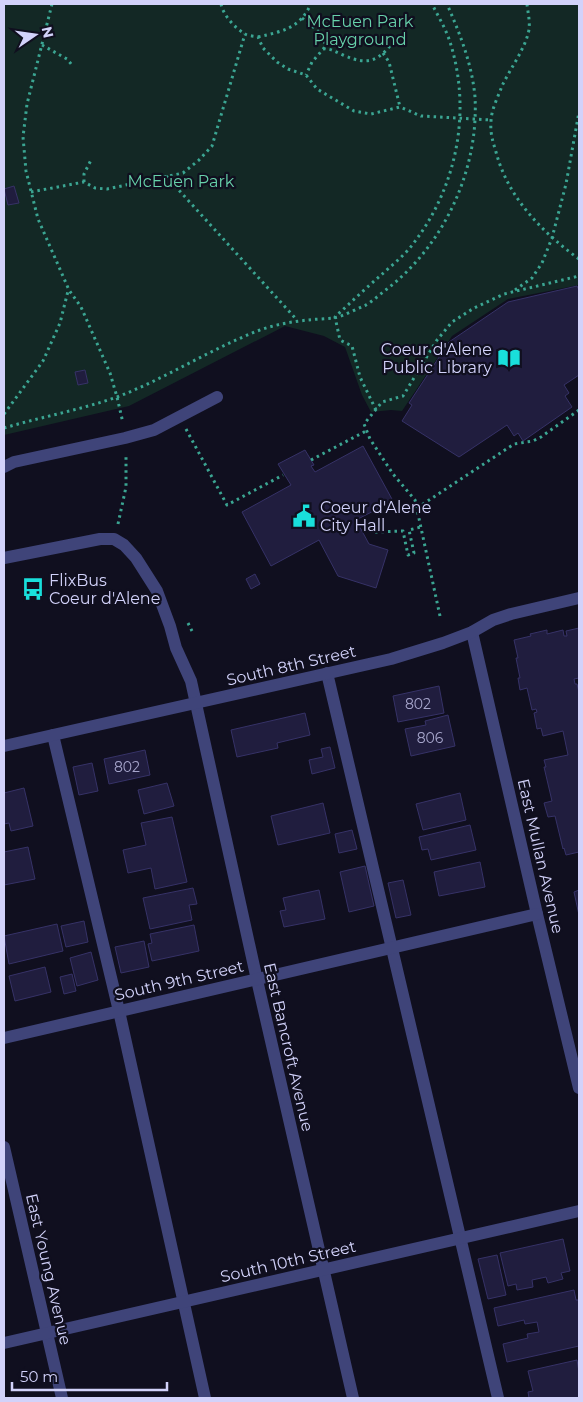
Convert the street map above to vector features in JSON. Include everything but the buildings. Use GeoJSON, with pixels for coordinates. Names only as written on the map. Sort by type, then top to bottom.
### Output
{"type":"FeatureCollection","features":[{"type":"Feature","properties":{"kind":"street"},"geometry":{"type":"LineString","coordinates":[[4,467],[14,462],[154,430],[217,397]]}},
{"type":"Feature","properties":{"kind":"street","name":"East Bancroft Avenue"},"geometry":{"type":"LineString","coordinates":[[4,558],[100,539],[114,539],[124,545],[136,558],[157,591],[176,648],[191,681],[257,980],[353,1398]]}},
{"type":"Feature","properties":{"kind":"street","name":"South 8th Street"},"geometry":{"type":"LineString","coordinates":[[4,746],[390,659],[443,643],[472,632],[493,620],[511,614],[579,598]]}},
{"type":"Feature","properties":{"kind":"street","name":"East Mullan Avenue"},"geometry":{"type":"LineString","coordinates":[[472,632],[537,914],[574,1036],[579,1088]]}},
{"type":"Feature","properties":{"kind":"street"},"geometry":{"type":"LineString","coordinates":[[327,673],[498,1398]]}},
{"type":"Feature","properties":{"kind":"street"},"geometry":{"type":"LineString","coordinates":[[53,735],[119,1010],[205,1398]]}},
{"type":"Feature","properties":{"kind":"street","name":"South 9th Street"},"geometry":{"type":"LineString","coordinates":[[4,1038],[537,914]]}},
{"type":"Feature","properties":{"kind":"street","name":"East Young Avenue"},"geometry":{"type":"LineString","coordinates":[[4,1147],[62,1398]]}},
{"type":"Feature","properties":{"kind":"street","name":"South 10th Street"},"geometry":{"type":"LineString","coordinates":[[4,1343],[579,1211]]}},
{"type":"Feature","properties":{"kind":"path"},"geometry":{"type":"LineString","coordinates":[[52,4],[27,104],[23,138],[26,171],[38,219],[68,290],[81,307],[110,373],[123,426]]}},
{"type":"Feature","properties":{"kind":"path"},"geometry":{"type":"LineString","coordinates":[[221,4],[222,9],[232,23],[245,34],[258,37],[284,31],[298,24],[311,4]]}},
{"type":"Feature","properties":{"kind":"path"},"geometry":{"type":"LineString","coordinates":[[335,318],[412,245],[442,198],[451,173],[459,135],[460,119],[457,67],[450,40],[432,4]]}},
{"type":"Feature","properties":{"kind":"path"},"geometry":{"type":"LineString","coordinates":[[4,428],[69,412],[117,397],[251,333],[282,322],[335,318],[368,304],[398,280],[423,255],[441,229],[465,177],[472,140],[475,98],[470,67],[462,37],[446,4]]}},
{"type":"Feature","properties":{"kind":"path"},"geometry":{"type":"LineString","coordinates":[[527,4],[530,24],[528,35],[503,84],[491,120],[491,135],[500,166],[509,187],[529,214],[552,238],[562,248],[579,259]]}},
{"type":"Feature","properties":{"kind":"path"},"geometry":{"type":"LineString","coordinates":[[302,18],[324,38],[323,49],[312,62],[306,75]]}},
{"type":"Feature","properties":{"kind":"path"},"geometry":{"type":"LineString","coordinates":[[31,192],[84,182],[95,188],[108,189],[183,174],[212,146],[245,34]]}},
{"type":"Feature","properties":{"kind":"path"},"geometry":{"type":"LineString","coordinates":[[258,37],[263,48],[276,62],[288,69],[306,75],[317,89],[354,111],[372,114],[400,106],[420,116],[491,120]]}},
{"type":"Feature","properties":{"kind":"path"},"geometry":{"type":"LineString","coordinates":[[323,49],[331,50],[355,60],[370,61],[383,53],[397,37]]}},
{"type":"Feature","properties":{"kind":"path"},"geometry":{"type":"LineString","coordinates":[[42,45],[67,59],[72,65]]}},
{"type":"Feature","properties":{"kind":"path"},"geometry":{"type":"LineString","coordinates":[[383,53],[388,62],[400,106]]}},
{"type":"Feature","properties":{"kind":"path"},"geometry":{"type":"LineString","coordinates":[[514,291],[532,278],[542,263],[552,238],[566,184],[579,112]]}},
{"type":"Feature","properties":{"kind":"path"},"geometry":{"type":"LineString","coordinates":[[84,182],[84,174],[92,158]]}},
{"type":"Feature","properties":{"kind":"path"},"geometry":{"type":"LineString","coordinates":[[166,176],[298,321]]}},
{"type":"Feature","properties":{"kind":"path"},"geometry":{"type":"LineString","coordinates":[[440,616],[416,500],[393,474],[366,431],[364,424],[382,402],[403,396],[437,340],[452,322],[474,308],[514,291],[579,276]]}},
{"type":"Feature","properties":{"kind":"path"},"geometry":{"type":"LineString","coordinates":[[4,414],[43,361],[60,323],[68,290]]}},
{"type":"Feature","properties":{"kind":"path"},"geometry":{"type":"LineString","coordinates":[[335,318],[340,340],[352,346],[360,377],[376,410]]}},
{"type":"Feature","properties":{"kind":"path"},"geometry":{"type":"LineString","coordinates":[[417,508],[514,444],[533,442],[579,410]]}},
{"type":"Feature","properties":{"kind":"path"},"geometry":{"type":"LineString","coordinates":[[180,417],[227,505],[283,475]]}},
{"type":"Feature","properties":{"kind":"path"},"geometry":{"type":"LineString","coordinates":[[311,460],[366,431]]}},
{"type":"Feature","properties":{"kind":"path"},"geometry":{"type":"LineString","coordinates":[[375,532],[403,531],[408,555],[414,554],[409,530],[421,527]]}},
{"type":"Feature","properties":{"kind":"green space","name":"McEuen Park"},"geometry":{"type":"Polygon","coordinates":[[[4,4],[579,4],[579,285],[508,299],[452,336],[402,411],[371,412],[362,395],[345,347],[324,336],[285,326],[129,406],[4,435],[4,4]]]}},
{"type":"Feature","properties":{"kind":"place","name":"Coeur d'Alene Public Library"},"geometry":{"type":"Point","coordinates":[509,358]}},
{"type":"Feature","properties":{"kind":"place","name":"Coeur d'Alene City Hall"},"geometry":{"type":"Point","coordinates":[304,516]}},
{"type":"Feature","properties":{"kind":"place","name":"FlixBus Coeur d'Alene"},"geometry":{"type":"Point","coordinates":[33,589]}},
{"type":"Feature","properties":{"kind":"park label","name":"McEuen Park Playground"},"geometry":{"type":"Point","coordinates":[360,30]}}]}
